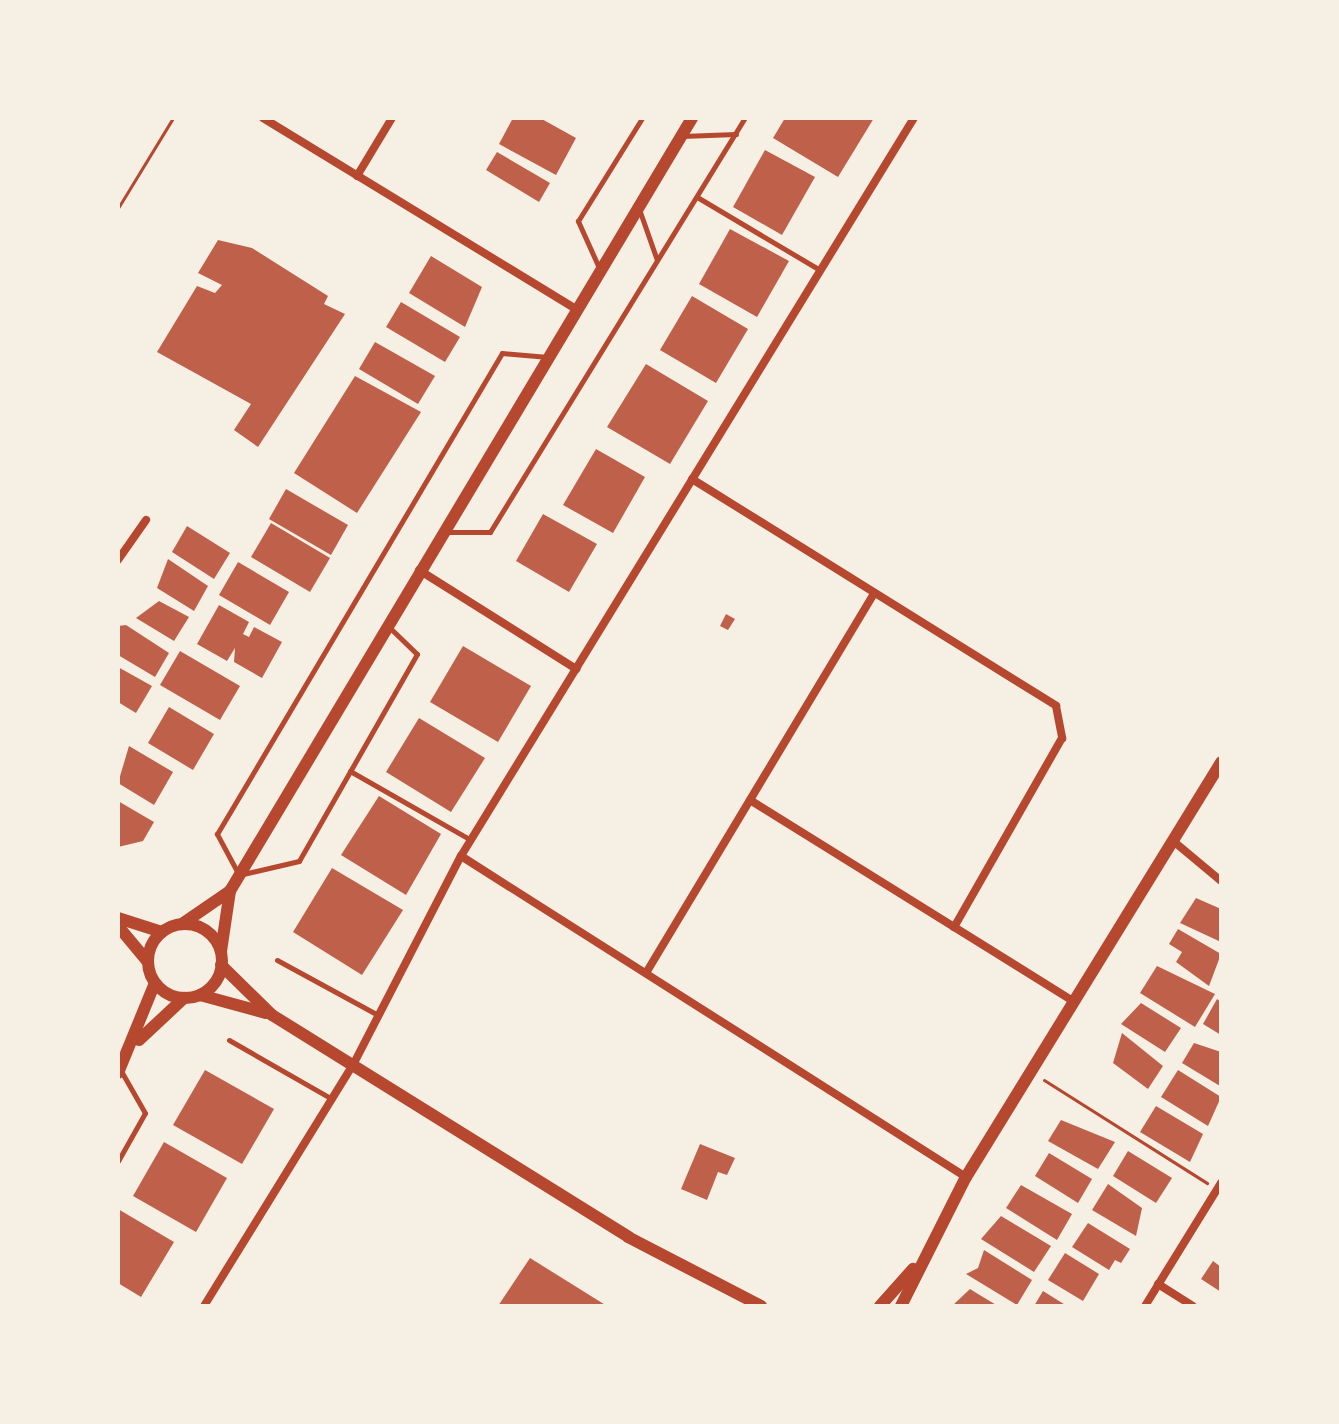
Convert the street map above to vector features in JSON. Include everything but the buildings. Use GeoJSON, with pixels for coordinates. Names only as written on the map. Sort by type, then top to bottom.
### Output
{"type":"FeatureCollection","features":[{"type":"Feature","properties":{"kind":"street"},"geometry":{"type":"LineString","coordinates":[[263,118],[578,310]]}},
{"type":"Feature","properties":{"kind":"street"},"geometry":{"type":"LineString","coordinates":[[357,176],[392,118]]}},
{"type":"Feature","properties":{"kind":"street"},"geometry":{"type":"LineString","coordinates":[[200,995],[221,958],[230,891],[418,570],[692,118]]}},
{"type":"Feature","properties":{"kind":"street"},"geometry":{"type":"LineString","coordinates":[[204,1306],[353,1065],[461,856],[914,118]]}},
{"type":"Feature","properties":{"kind":"street"},"geometry":{"type":"LineString","coordinates":[[692,479],[1056,706],[1062,738],[954,927]]}},
{"type":"Feature","properties":{"kind":"street"},"geometry":{"type":"LineString","coordinates":[[118,560],[146,520]]}},
{"type":"Feature","properties":{"kind":"street"},"geometry":{"type":"LineString","coordinates":[[418,570],[576,669]]}},
{"type":"Feature","properties":{"kind":"street"},"geometry":{"type":"LineString","coordinates":[[646,973],[874,593]]}},
{"type":"Feature","properties":{"kind":"street"},"geometry":{"type":"LineString","coordinates":[[901,1306],[923,1257],[966,1177],[1221,762]]}},
{"type":"Feature","properties":{"kind":"street"},"geometry":{"type":"LineString","coordinates":[[750,800],[1074,1002]]}},
{"type":"Feature","properties":{"kind":"street"},"geometry":{"type":"LineString","coordinates":[[1172,840],[1221,881]]}},
{"type":"Feature","properties":{"kind":"street"},"geometry":{"type":"LineString","coordinates":[[461,856],[966,1177]]}},
{"type":"Feature","properties":{"kind":"street"},"geometry":{"type":"LineString","coordinates":[[118,918],[162,932],[182,924],[230,891]]}},
{"type":"Feature","properties":{"kind":"street"},"geometry":{"type":"LineString","coordinates":[[182,924],[207,932],[221,958],[272,1015]]}},
{"type":"Feature","properties":{"kind":"street"},"geometry":{"type":"LineString","coordinates":[[118,926],[148,962],[155,983],[134,1045],[119,1072]]}},
{"type":"Feature","properties":{"kind":"street"},"geometry":{"type":"LineString","coordinates":[[148,962],[162,932]]}},
{"type":"Feature","properties":{"kind":"street"},"geometry":{"type":"LineString","coordinates":[[155,983],[184,998]]}},
{"type":"Feature","properties":{"kind":"street"},"geometry":{"type":"LineString","coordinates":[[134,1045],[184,998],[200,995],[272,1015],[733,1294],[761,1306]]}},
{"type":"Feature","properties":{"kind":"street"},"geometry":{"type":"LineString","coordinates":[[1145,1306],[1219,1186]]}},
{"type":"Feature","properties":{"kind":"street"},"geometry":{"type":"LineString","coordinates":[[880,1306],[923,1257]]}},
{"type":"Feature","properties":{"kind":"street"},"geometry":{"type":"LineString","coordinates":[[1158,1284],[1193,1306]]}},
{"type":"Feature","properties":{"kind":"street"},"geometry":{"type":"LineString","coordinates":[[733,1294],[747,1306]]}},
{"type":"Feature","properties":{"kind":"lane"},"geometry":{"type":"LineString","coordinates":[[601,272],[578,221],[642,118]]}},
{"type":"Feature","properties":{"kind":"lane"},"geometry":{"type":"LineString","coordinates":[[443,532],[490,532],[745,118]]}},
{"type":"Feature","properties":{"kind":"lane"},"geometry":{"type":"LineString","coordinates":[[681,136],[736,134]]}},
{"type":"Feature","properties":{"kind":"lane"},"geometry":{"type":"LineString","coordinates":[[697,197],[821,270]]}},
{"type":"Feature","properties":{"kind":"lane"},"geometry":{"type":"LineString","coordinates":[[639,208],[658,261]]}},
{"type":"Feature","properties":{"kind":"lane"},"geometry":{"type":"LineString","coordinates":[[386,624],[417,654],[299,861],[239,875],[217,834],[502,353],[549,357]]}},
{"type":"Feature","properties":{"kind":"lane"},"geometry":{"type":"LineString","coordinates":[[350,771],[471,840]]}},
{"type":"Feature","properties":{"kind":"lane"},"geometry":{"type":"LineString","coordinates":[[277,960],[379,1015]]}},
{"type":"Feature","properties":{"kind":"lane"},"geometry":{"type":"LineString","coordinates":[[229,1040],[332,1099]]}},
{"type":"Feature","properties":{"kind":"lane"},"geometry":{"type":"LineString","coordinates":[[118,1161],[145,1113],[119,1072]]}},
{"type":"Feature","properties":{"kind":"path"},"geometry":{"type":"LineString","coordinates":[[118,208],[173,118]]}},
{"type":"Feature","properties":{"kind":"path"},"geometry":{"type":"LineString","coordinates":[[1031,1072],[1219,1186]]}}]}
